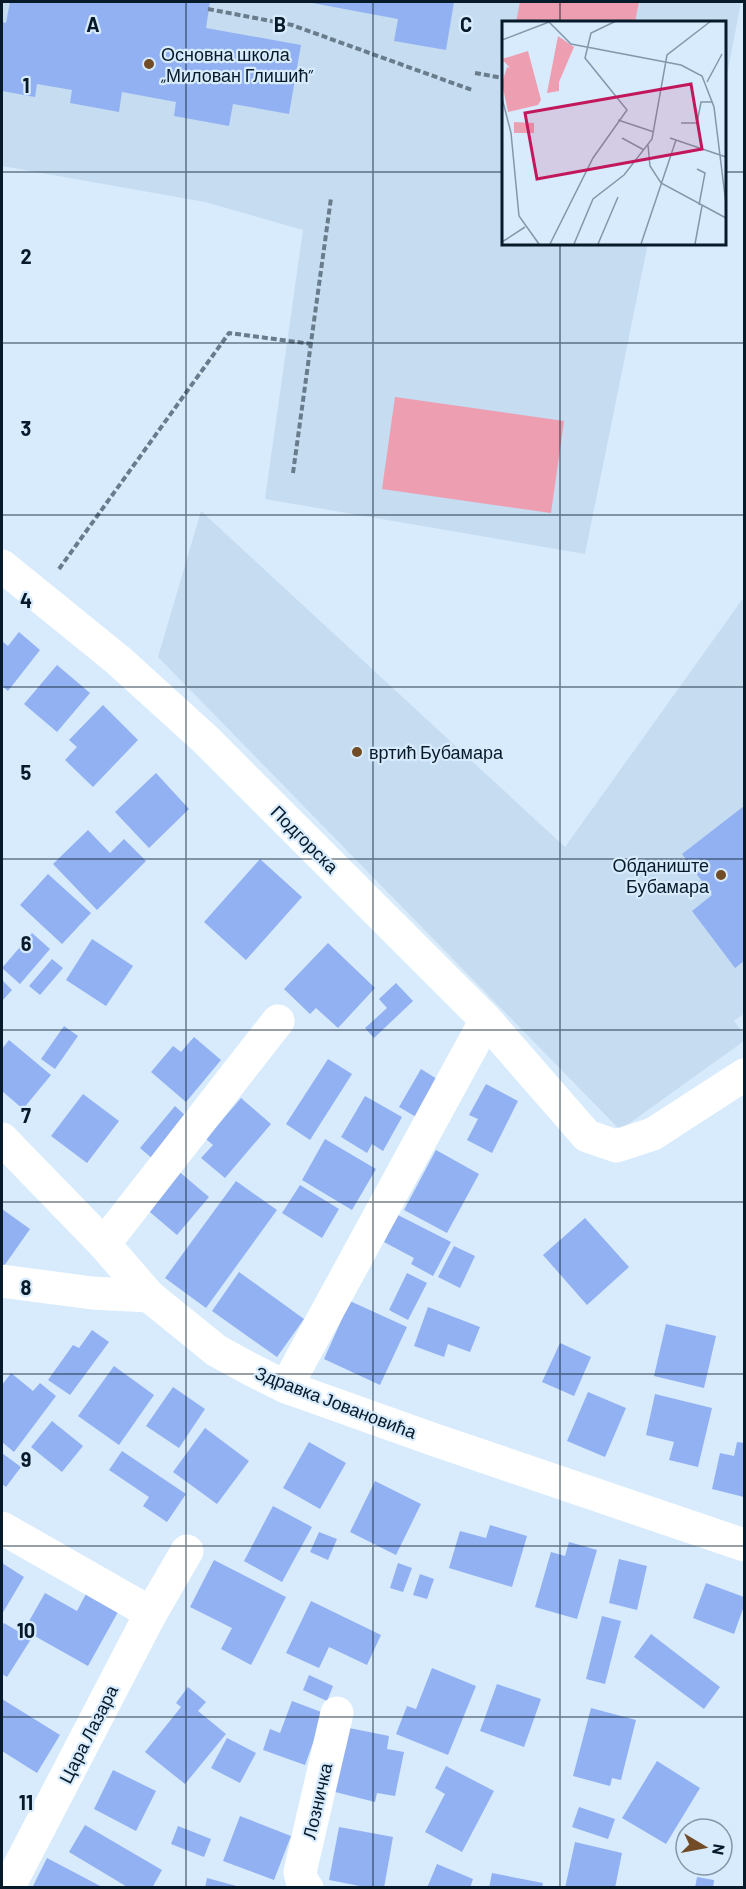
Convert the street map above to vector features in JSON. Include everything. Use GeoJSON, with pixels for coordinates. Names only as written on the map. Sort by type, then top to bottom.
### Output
{"type":"FeatureCollection","features":[{"type":"Feature","properties":{"kind":"street","name":"Подгорска"},"geometry":{"type":"LineString","coordinates":[[2,566],[118,660],[205,739],[486,1020],[586,1136],[616,1146],[653,1134],[744,1075]]}},
{"type":"Feature","properties":{"kind":"street"},"geometry":{"type":"LineString","coordinates":[[286,1387],[486,1020]]}},
{"type":"Feature","properties":{"kind":"street"},"geometry":{"type":"LineString","coordinates":[[104,1244],[278,1021]]}},
{"type":"Feature","properties":{"kind":"street","name":"Здравка Јовановића"},"geometry":{"type":"LineString","coordinates":[[2,1139],[104,1244],[149,1296],[217,1351],[286,1387],[744,1545]]}},
{"type":"Feature","properties":{"kind":"street"},"geometry":{"type":"LineString","coordinates":[[2,1281],[92,1293],[149,1296]]}},
{"type":"Feature","properties":{"kind":"street"},"geometry":{"type":"LineString","coordinates":[[2,1528],[151,1613]]}},
{"type":"Feature","properties":{"kind":"street","name":"Цара Лазара"},"geometry":{"type":"LineString","coordinates":[[8,1887],[151,1613],[188,1551]]}},
{"type":"Feature","properties":{"kind":"street","name":"Лозничка"},"geometry":{"type":"LineString","coordinates":[[307,1887],[302,1881],[300,1872],[337,1713]]}},
{"type":"Feature","properties":{"kind":"path"},"geometry":{"type":"LineString","coordinates":[[208,9],[292,25],[472,90]]}},
{"type":"Feature","properties":{"kind":"path"},"geometry":{"type":"LineString","coordinates":[[475,73],[502,78]]}},
{"type":"Feature","properties":{"kind":"path"},"geometry":{"type":"LineString","coordinates":[[293,473],[331,198]]}},
{"type":"Feature","properties":{"kind":"path"},"geometry":{"type":"LineString","coordinates":[[39,596],[229,333],[312,344]]}},
{"type":"Feature","properties":{"kind":"shaded area"},"geometry":{"type":"Polygon","coordinates":[[[2,2],[741,2],[725,86],[725,21],[502,21],[502,244],[648,244],[585,554],[265,499],[303,230],[205,202],[2,166],[2,2]]]}},
{"type":"Feature","properties":{"kind":"shaded area"},"geometry":{"type":"Polygon","coordinates":[[[520,2],[639,2],[635,21],[516,21],[520,2]]]}},
{"type":"Feature","properties":{"kind":"shaded area"},"geometry":{"type":"Polygon","coordinates":[[[395,397],[564,421],[551,513],[382,489],[395,397]]]}},
{"type":"Feature","properties":{"kind":"shaded area","name":"вртић Бубамара"},"geometry":{"type":"Polygon","coordinates":[[[201,511],[565,847],[744,597],[744,1014],[734,1021],[744,1034],[744,1041],[620,1130],[158,657],[201,511]]]}},
{"type":"Feature","properties":{"kind":"building","name":"Основна школа „Милован Глишић”"},"geometry":{"type":"Polygon","coordinates":[[[10,2],[210,2],[206,28],[301,45],[289,114],[233,104],[229,126],[174,116],[176,102],[122,92],[119,112],[70,103],[72,90],[37,84],[35,97],[2,91],[2,22],[6,23],[10,2]]]}},
{"type":"Feature","properties":{"kind":"building","name":"Основна школа „Милован Глишић”"},"geometry":{"type":"Polygon","coordinates":[[[307,2],[454,2],[446,50],[394,41],[398,19],[307,2]]]}},
{"type":"Feature","properties":{"kind":"building"},"geometry":{"type":"Polygon","coordinates":[[[19,632],[40,650],[8,691],[2,686],[2,644],[3,642],[8,646],[19,632]]]}},
{"type":"Feature","properties":{"kind":"building"},"geometry":{"type":"Polygon","coordinates":[[[57,665],[90,693],[57,732],[24,704],[57,665]]]}},
{"type":"Feature","properties":{"kind":"building"},"geometry":{"type":"Polygon","coordinates":[[[103,705],[138,740],[93,787],[65,760],[77,747],[69,740],[103,705]]]}},
{"type":"Feature","properties":{"kind":"building"},"geometry":{"type":"Polygon","coordinates":[[[156,773],[189,809],[149,848],[115,812],[156,773]]]}},
{"type":"Feature","properties":{"kind":"building","name":"Обданиште Бубамара"},"geometry":{"type":"Polygon","coordinates":[[[744,806],[744,961],[735,968],[692,911],[712,895],[682,854],[744,806]]]}},
{"type":"Feature","properties":{"kind":"building"},"geometry":{"type":"Polygon","coordinates":[[[88,830],[110,853],[124,839],[146,861],[97,910],[53,864],[88,830]]]}},
{"type":"Feature","properties":{"kind":"building"},"geometry":{"type":"Polygon","coordinates":[[[260,859],[302,897],[246,960],[204,922],[260,859]]]}},
{"type":"Feature","properties":{"kind":"building"},"geometry":{"type":"Polygon","coordinates":[[[48,874],[91,913],[62,944],[20,905],[48,874]]]}},
{"type":"Feature","properties":{"kind":"building"},"geometry":{"type":"Polygon","coordinates":[[[32,933],[50,949],[20,984],[2,968],[32,933]]]}},
{"type":"Feature","properties":{"kind":"building"},"geometry":{"type":"Polygon","coordinates":[[[92,939],[133,966],[106,1006],[66,980],[92,939]]]}},
{"type":"Feature","properties":{"kind":"building"},"geometry":{"type":"Polygon","coordinates":[[[328,943],[375,988],[338,1028],[316,1008],[310,1014],[284,989],[328,943]]]}},
{"type":"Feature","properties":{"kind":"building"},"geometry":{"type":"Polygon","coordinates":[[[52,959],[63,968],[40,995],[29,986],[52,959]]]}},
{"type":"Feature","properties":{"kind":"building"},"geometry":{"type":"Polygon","coordinates":[[[2,980],[12,990],[2,1001],[2,980]]]}},
{"type":"Feature","properties":{"kind":"building"},"geometry":{"type":"Polygon","coordinates":[[[396,983],[413,1001],[374,1038],[365,1028],[387,1008],[379,999],[396,983]]]}},
{"type":"Feature","properties":{"kind":"building"},"geometry":{"type":"Polygon","coordinates":[[[64,1026],[78,1036],[55,1069],[41,1059],[64,1026]]]}},
{"type":"Feature","properties":{"kind":"building"},"geometry":{"type":"Polygon","coordinates":[[[194,1037],[221,1060],[186,1102],[151,1072],[173,1046],[181,1052],[194,1037]]]}},
{"type":"Feature","properties":{"kind":"building"},"geometry":{"type":"Polygon","coordinates":[[[9,1040],[51,1075],[23,1109],[2,1091],[2,1049],[9,1040]]]}},
{"type":"Feature","properties":{"kind":"building"},"geometry":{"type":"Polygon","coordinates":[[[328,1059],[352,1074],[310,1140],[286,1124],[328,1059]]]}},
{"type":"Feature","properties":{"kind":"building"},"geometry":{"type":"Polygon","coordinates":[[[421,1069],[440,1081],[418,1118],[399,1107],[421,1069]]]}},
{"type":"Feature","properties":{"kind":"building"},"geometry":{"type":"Polygon","coordinates":[[[486,1084],[518,1101],[492,1153],[467,1140],[478,1119],[469,1115],[486,1084]]]}},
{"type":"Feature","properties":{"kind":"building"},"geometry":{"type":"Polygon","coordinates":[[[83,1094],[119,1121],[87,1163],[51,1136],[83,1094]]]}},
{"type":"Feature","properties":{"kind":"building"},"geometry":{"type":"Polygon","coordinates":[[[365,1096],[402,1117],[383,1151],[372,1144],[367,1153],[341,1137],[365,1096]]]}},
{"type":"Feature","properties":{"kind":"building"},"geometry":{"type":"Polygon","coordinates":[[[241,1098],[271,1124],[225,1178],[201,1158],[213,1145],[206,1139],[241,1098]]]}},
{"type":"Feature","properties":{"kind":"building"},"geometry":{"type":"Polygon","coordinates":[[[175,1106],[189,1119],[154,1160],[140,1148],[175,1106]]]}},
{"type":"Feature","properties":{"kind":"building"},"geometry":{"type":"Polygon","coordinates":[[[325,1139],[376,1169],[352,1210],[302,1180],[325,1139]]]}},
{"type":"Feature","properties":{"kind":"building"},"geometry":{"type":"Polygon","coordinates":[[[436,1150],[479,1174],[447,1233],[404,1210],[436,1150]]]}},
{"type":"Feature","properties":{"kind":"building"},"geometry":{"type":"Polygon","coordinates":[[[176,1169],[209,1197],[177,1235],[144,1207],[176,1169]]]}},
{"type":"Feature","properties":{"kind":"building"},"geometry":{"type":"Polygon","coordinates":[[[236,1181],[277,1210],[206,1308],[165,1278],[236,1181]]]}},
{"type":"Feature","properties":{"kind":"building"},"geometry":{"type":"Polygon","coordinates":[[[300,1185],[339,1209],[322,1238],[282,1213],[300,1185]]]}},
{"type":"Feature","properties":{"kind":"building"},"geometry":{"type":"Polygon","coordinates":[[[2,1209],[30,1229],[4,1266],[2,1264],[2,1209]]]}},
{"type":"Feature","properties":{"kind":"building"},"geometry":{"type":"Polygon","coordinates":[[[398,1215],[451,1242],[433,1276],[411,1264],[414,1258],[384,1242],[398,1215]]]}},
{"type":"Feature","properties":{"kind":"building"},"geometry":{"type":"Polygon","coordinates":[[[585,1218],[629,1267],[587,1305],[543,1255],[585,1218]]]}},
{"type":"Feature","properties":{"kind":"building"},"geometry":{"type":"Polygon","coordinates":[[[454,1246],[475,1256],[460,1288],[438,1277],[454,1246]]]}},
{"type":"Feature","properties":{"kind":"building"},"geometry":{"type":"Polygon","coordinates":[[[239,1272],[304,1319],[277,1357],[212,1311],[239,1272]]]}},
{"type":"Feature","properties":{"kind":"building"},"geometry":{"type":"Polygon","coordinates":[[[407,1273],[427,1283],[408,1320],[389,1310],[407,1273]]]}},
{"type":"Feature","properties":{"kind":"building"},"geometry":{"type":"Polygon","coordinates":[[[350,1301],[407,1327],[380,1385],[324,1359],[350,1301]]]}},
{"type":"Feature","properties":{"kind":"building"},"geometry":{"type":"Polygon","coordinates":[[[428,1307],[480,1327],[470,1352],[448,1344],[444,1357],[414,1346],[428,1307]]]}},
{"type":"Feature","properties":{"kind":"building"},"geometry":{"type":"Polygon","coordinates":[[[666,1324],[716,1336],[704,1388],[654,1376],[666,1324]]]}},
{"type":"Feature","properties":{"kind":"building"},"geometry":{"type":"Polygon","coordinates":[[[92,1330],[109,1342],[70,1395],[48,1380],[73,1345],[79,1348],[92,1330]]]}},
{"type":"Feature","properties":{"kind":"building"},"geometry":{"type":"Polygon","coordinates":[[[560,1343],[591,1357],[574,1396],[542,1382],[560,1343]]]}},
{"type":"Feature","properties":{"kind":"building"},"geometry":{"type":"Polygon","coordinates":[[[114,1366],[154,1395],[119,1445],[78,1416],[114,1366]]]}},
{"type":"Feature","properties":{"kind":"building"},"geometry":{"type":"Polygon","coordinates":[[[11,1373],[33,1391],[40,1383],[56,1396],[14,1452],[2,1442],[2,1385],[11,1373]]]}},
{"type":"Feature","properties":{"kind":"building"},"geometry":{"type":"Polygon","coordinates":[[[173,1387],[205,1409],[179,1448],[146,1426],[173,1387]]]}},
{"type":"Feature","properties":{"kind":"building"},"geometry":{"type":"Polygon","coordinates":[[[588,1392],[626,1408],[605,1457],[567,1441],[588,1392]]]}},
{"type":"Feature","properties":{"kind":"building"},"geometry":{"type":"Polygon","coordinates":[[[655,1394],[712,1408],[698,1467],[669,1460],[674,1442],[646,1435],[655,1394]]]}},
{"type":"Feature","properties":{"kind":"building"},"geometry":{"type":"Polygon","coordinates":[[[52,1421],[83,1446],[62,1472],[31,1447],[52,1421]]]}},
{"type":"Feature","properties":{"kind":"building"},"geometry":{"type":"Polygon","coordinates":[[[205,1428],[249,1461],[217,1504],[173,1472],[205,1428]]]}},
{"type":"Feature","properties":{"kind":"building"},"geometry":{"type":"Polygon","coordinates":[[[309,1442],[346,1463],[320,1509],[283,1488],[309,1442]]]}},
{"type":"Feature","properties":{"kind":"building"},"geometry":{"type":"Polygon","coordinates":[[[737,1442],[744,1443],[744,1497],[712,1489],[720,1453],[734,1456],[737,1442]]]}},
{"type":"Feature","properties":{"kind":"building"},"geometry":{"type":"Polygon","coordinates":[[[122,1451],[186,1494],[167,1522],[143,1506],[149,1497],[109,1470],[122,1451]]]}},
{"type":"Feature","properties":{"kind":"building"},"geometry":{"type":"Polygon","coordinates":[[[2,1453],[21,1467],[6,1487],[2,1484],[2,1453]]]}},
{"type":"Feature","properties":{"kind":"building"},"geometry":{"type":"Polygon","coordinates":[[[375,1481],[421,1504],[396,1555],[350,1532],[375,1481]]]}},
{"type":"Feature","properties":{"kind":"building"},"geometry":{"type":"Polygon","coordinates":[[[273,1506],[312,1527],[282,1582],[244,1561],[273,1506]]]}},
{"type":"Feature","properties":{"kind":"building"},"geometry":{"type":"Polygon","coordinates":[[[490,1525],[527,1536],[512,1587],[449,1568],[460,1531],[486,1538],[490,1525]]]}},
{"type":"Feature","properties":{"kind":"building"},"geometry":{"type":"Polygon","coordinates":[[[319,1532],[337,1539],[328,1560],[310,1552],[319,1532]]]}},
{"type":"Feature","properties":{"kind":"building"},"geometry":{"type":"Polygon","coordinates":[[[569,1542],[597,1550],[577,1619],[535,1607],[551,1552],[565,1556],[569,1542]]]}},
{"type":"Feature","properties":{"kind":"building"},"geometry":{"type":"Polygon","coordinates":[[[619,1559],[647,1566],[637,1610],[609,1603],[619,1559]]]}},
{"type":"Feature","properties":{"kind":"building"},"geometry":{"type":"Polygon","coordinates":[[[214,1560],[286,1597],[251,1665],[221,1649],[232,1628],[190,1607],[214,1560]]]}},
{"type":"Feature","properties":{"kind":"building"},"geometry":{"type":"Polygon","coordinates":[[[2,1563],[24,1577],[2,1614],[2,1563]]]}},
{"type":"Feature","properties":{"kind":"building"},"geometry":{"type":"Polygon","coordinates":[[[398,1563],[412,1568],[403,1592],[390,1588],[398,1563]]]}},
{"type":"Feature","properties":{"kind":"building"},"geometry":{"type":"Polygon","coordinates":[[[420,1574],[434,1579],[427,1599],[413,1595],[420,1574]]]}},
{"type":"Feature","properties":{"kind":"building"},"geometry":{"type":"Polygon","coordinates":[[[706,1583],[744,1597],[744,1606],[734,1634],[693,1618],[706,1583]]]}},
{"type":"Feature","properties":{"kind":"building"},"geometry":{"type":"Polygon","coordinates":[[[45,1593],[77,1611],[86,1594],[118,1612],[88,1666],[24,1630],[45,1593]]]}},
{"type":"Feature","properties":{"kind":"building"},"geometry":{"type":"Polygon","coordinates":[[[311,1601],[381,1635],[367,1665],[329,1647],[319,1668],[286,1653],[311,1601]]]}},
{"type":"Feature","properties":{"kind":"building"},"geometry":{"type":"Polygon","coordinates":[[[602,1616],[621,1621],[605,1684],[586,1679],[602,1616]]]}},
{"type":"Feature","properties":{"kind":"building"},"geometry":{"type":"Polygon","coordinates":[[[4,1623],[31,1639],[7,1677],[2,1674],[2,1627],[4,1623]]]}},
{"type":"Feature","properties":{"kind":"building"},"geometry":{"type":"Polygon","coordinates":[[[651,1634],[720,1687],[704,1709],[634,1657],[651,1634]]]}},
{"type":"Feature","properties":{"kind":"building"},"geometry":{"type":"Polygon","coordinates":[[[432,1668],[476,1686],[448,1755],[396,1734],[407,1706],[416,1709],[432,1668]]]}},
{"type":"Feature","properties":{"kind":"building"},"geometry":{"type":"Polygon","coordinates":[[[309,1675],[333,1686],[327,1701],[303,1690],[309,1675]]]}},
{"type":"Feature","properties":{"kind":"building"},"geometry":{"type":"Polygon","coordinates":[[[497,1684],[541,1699],[524,1747],[480,1731],[497,1684]]]}},
{"type":"Feature","properties":{"kind":"building"},"geometry":{"type":"Polygon","coordinates":[[[188,1687],[206,1702],[198,1711],[226,1734],[185,1784],[145,1752],[181,1707],[176,1703],[188,1687]]]}},
{"type":"Feature","properties":{"kind":"building"},"geometry":{"type":"Polygon","coordinates":[[[2,1699],[60,1735],[37,1773],[2,1751],[2,1699]]]}},
{"type":"Feature","properties":{"kind":"building"},"geometry":{"type":"Polygon","coordinates":[[[292,1701],[324,1713],[305,1765],[263,1750],[270,1729],[280,1733],[292,1701]]]}},
{"type":"Feature","properties":{"kind":"building"},"geometry":{"type":"Polygon","coordinates":[[[591,1708],[636,1720],[621,1780],[612,1778],[610,1786],[573,1776],[591,1708]]]}},
{"type":"Feature","properties":{"kind":"building"},"geometry":{"type":"Polygon","coordinates":[[[349,1728],[389,1736],[387,1749],[404,1752],[395,1796],[377,1793],[375,1802],[335,1792],[349,1728]]]}},
{"type":"Feature","properties":{"kind":"building"},"geometry":{"type":"Polygon","coordinates":[[[227,1738],[256,1753],[240,1783],[211,1768],[227,1738]]]}},
{"type":"Feature","properties":{"kind":"building"},"geometry":{"type":"Polygon","coordinates":[[[657,1761],[700,1788],[682,1817],[674,1817],[674,1831],[666,1844],[622,1818],[657,1761]]]}},
{"type":"Feature","properties":{"kind":"building"},"geometry":{"type":"Polygon","coordinates":[[[446,1766],[494,1791],[462,1852],[425,1832],[445,1794],[435,1788],[446,1766]]]}},
{"type":"Feature","properties":{"kind":"building"},"geometry":{"type":"Polygon","coordinates":[[[113,1770],[156,1791],[136,1831],[94,1809],[113,1770]]]}},
{"type":"Feature","properties":{"kind":"building"},"geometry":{"type":"Polygon","coordinates":[[[579,1807],[615,1819],[608,1839],[572,1827],[579,1807]]]}},
{"type":"Feature","properties":{"kind":"building"},"geometry":{"type":"Polygon","coordinates":[[[240,1816],[291,1836],[274,1880],[223,1861],[240,1816]]]}},
{"type":"Feature","properties":{"kind":"building"},"geometry":{"type":"Polygon","coordinates":[[[85,1825],[162,1870],[152,1888],[129,1888],[69,1852],[85,1825]]]}},
{"type":"Feature","properties":{"kind":"building"},"geometry":{"type":"Polygon","coordinates":[[[178,1826],[211,1839],[204,1857],[171,1844],[178,1826]]]}},
{"type":"Feature","properties":{"kind":"building"},"geometry":{"type":"Polygon","coordinates":[[[339,1827],[393,1837],[384,1888],[370,1888],[329,1880],[339,1827]]]}},
{"type":"Feature","properties":{"kind":"building"},"geometry":{"type":"Polygon","coordinates":[[[575,1842],[622,1853],[615,1888],[565,1888],[575,1842]]]}},
{"type":"Feature","properties":{"kind":"building"},"geometry":{"type":"Polygon","coordinates":[[[47,1858],[104,1888],[36,1888],[33,1886],[47,1858]]]}},
{"type":"Feature","properties":{"kind":"building"},"geometry":{"type":"Polygon","coordinates":[[[437,1864],[473,1879],[470,1888],[427,1888],[437,1864]]]}},
{"type":"Feature","properties":{"kind":"building"},"geometry":{"type":"Polygon","coordinates":[[[492,1873],[543,1883],[542,1888],[489,1888],[492,1873]]]}},
{"type":"Feature","properties":{"kind":"building"},"geometry":{"type":"Polygon","coordinates":[[[697,1877],[714,1880],[713,1888],[695,1888],[697,1877]]]}},
{"type":"Feature","properties":{"kind":"building"},"geometry":{"type":"Polygon","coordinates":[[[207,1878],[240,1887],[205,1888],[207,1878]]]}},
{"type":"Feature","properties":{"kind":"place","name":"Основна школа „Милован Глишић”"},"geometry":{"type":"Point","coordinates":[149,64]}},
{"type":"Feature","properties":{"kind":"place","name":"вртић Бубамара"},"geometry":{"type":"Point","coordinates":[357,752]}},
{"type":"Feature","properties":{"kind":"place","name":"Обданиште Бубамара"},"geometry":{"type":"Point","coordinates":[721,875]}}]}
